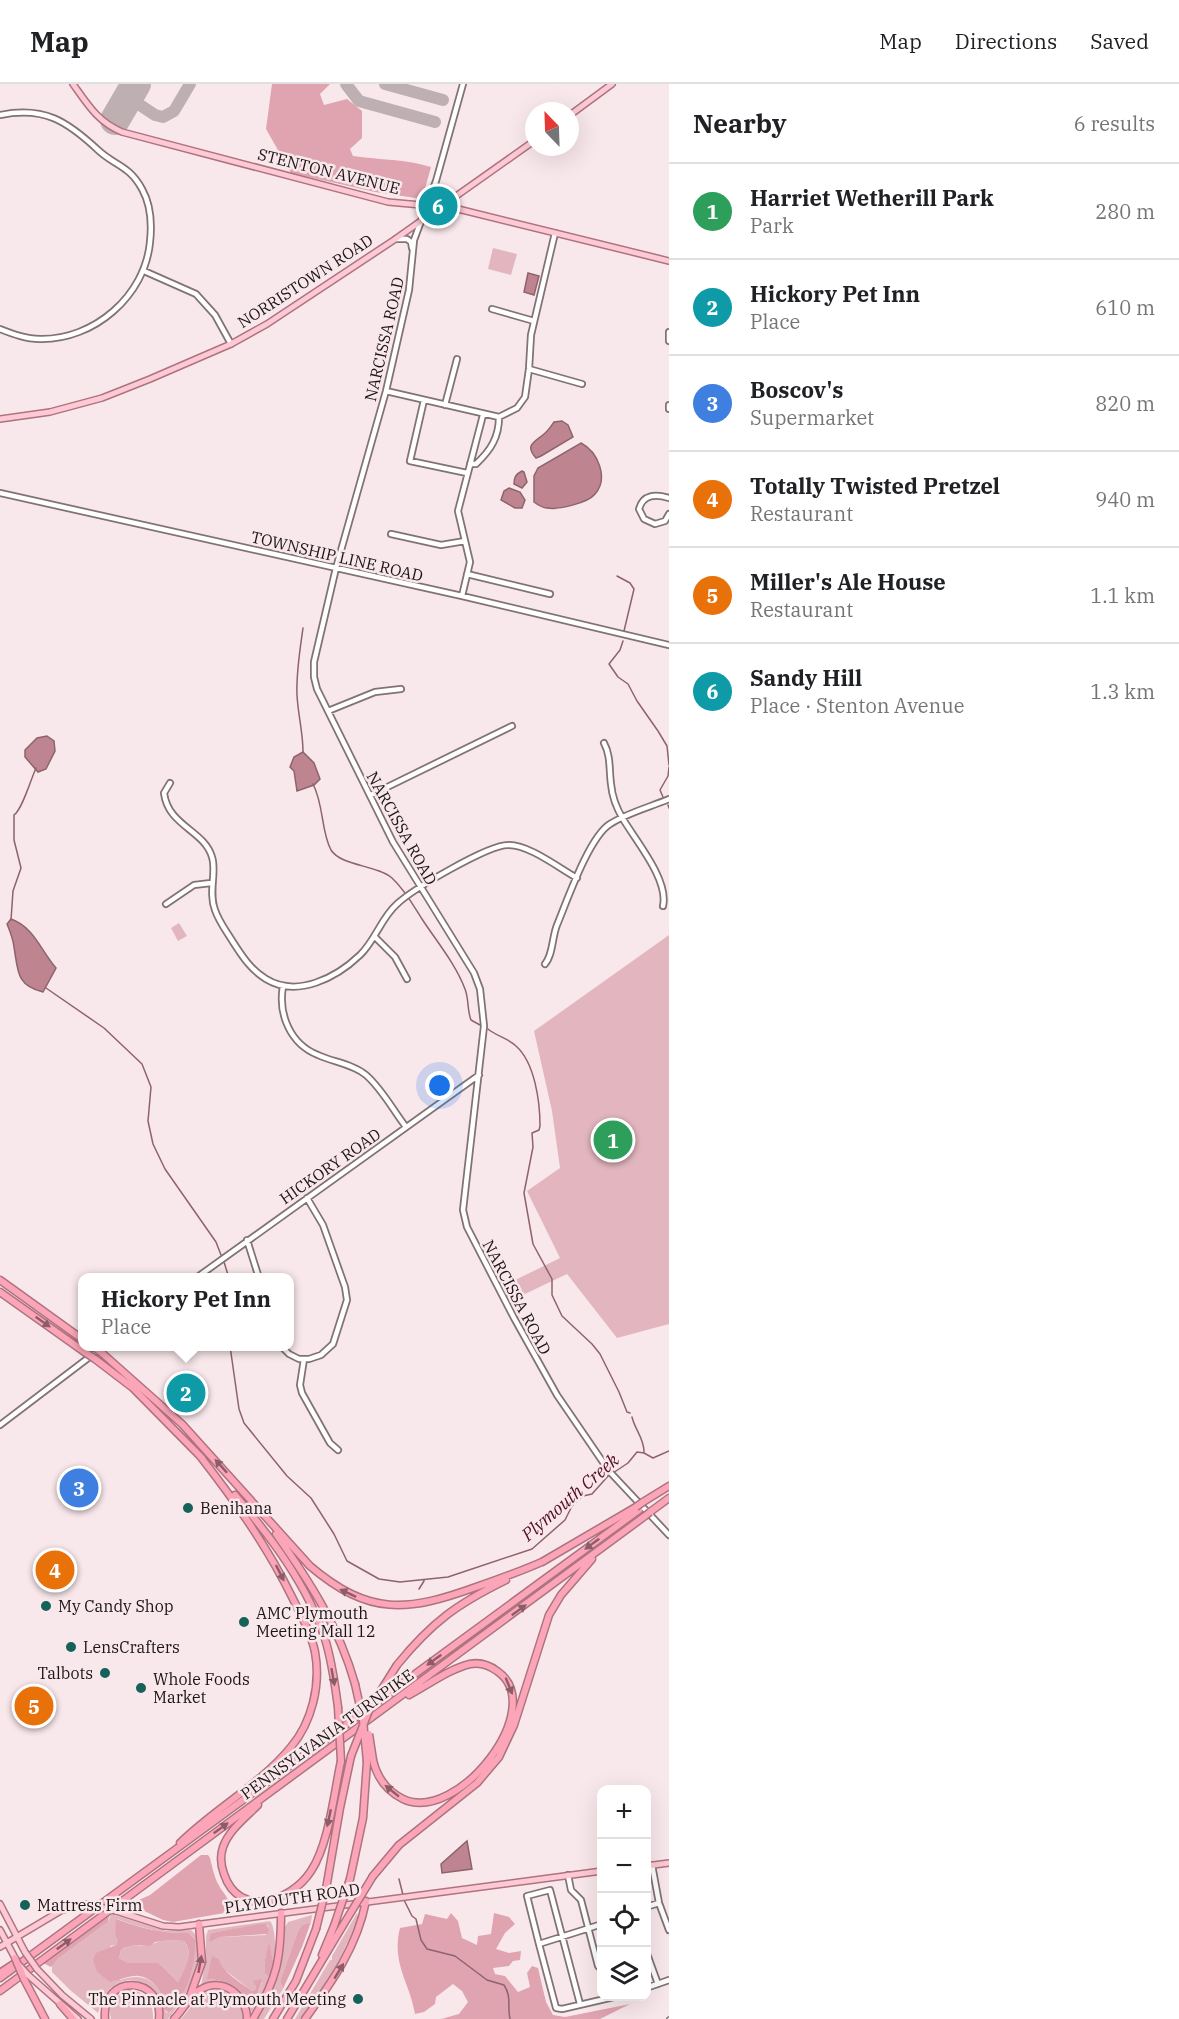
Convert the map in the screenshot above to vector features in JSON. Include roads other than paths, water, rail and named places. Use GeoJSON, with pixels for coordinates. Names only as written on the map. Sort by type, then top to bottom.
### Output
{"type":"FeatureCollection","features":[{"type":"Feature","properties":{"kind":"highway"},"geometry":{"type":"LineString","coordinates":[[0,1280],[78,1336]]}},
{"type":"Feature","properties":{"kind":"highway"},"geometry":{"type":"LineString","coordinates":[[0,1292],[78,1347]]}},
{"type":"Feature","properties":{"kind":"highway"},"geometry":{"type":"LineString","coordinates":[[83,1351],[133,1388],[200,1456],[253,1516],[303,1589],[326,1640],[338,1707],[341,1761],[340,1808]]}},
{"type":"Feature","properties":{"kind":"highway"},"geometry":{"type":"LineString","coordinates":[[104,1351],[182,1424],[310,1566],[330,1583],[356,1597],[399,1605],[430,1603],[544,1561]]}},
{"type":"Feature","properties":{"kind":"highway"},"geometry":{"type":"LineString","coordinates":[[165,1858],[187,1836],[263,1774],[292,1746],[305,1724],[317,1684],[315,1652],[285,1581],[260,1538],[200,1456]]}},
{"type":"Feature","properties":{"kind":"highway","name":"PENNSYLVANIA TURNPIKE"},"geometry":{"type":"LineString","coordinates":[[0,1978],[669,1486]]}},
{"type":"Feature","properties":{"kind":"highway","name":"PENNSYLVANIA TURNPIKE"},"geometry":{"type":"LineString","coordinates":[[0,1991],[669,1498]]}},
{"type":"Feature","properties":{"kind":"highway"},"geometry":{"type":"LineString","coordinates":[[273,2019],[296,1981],[316,1929],[326,1889],[351,1756],[370,1708],[397,1665],[413,1646],[452,1609],[544,1561],[637,1508]]}},
{"type":"Feature","properties":{"kind":"highway"},"geometry":{"type":"LineString","coordinates":[[259,1510],[302,1570],[333,1622],[340,1636],[366,1718],[370,1761],[363,1818],[350,1879],[334,1926],[311,1980]]}},
{"type":"Feature","properties":{"kind":"highway"},"geometry":{"type":"LineString","coordinates":[[288,2019],[373,1876],[399,1845],[477,1783],[499,1756],[514,1725],[549,1615],[561,1595],[598,1551]]}},
{"type":"Feature","properties":{"kind":"highway"},"geometry":{"type":"LineString","coordinates":[[370,1761],[381,1781],[396,1796],[418,1803],[441,1799],[463,1786],[492,1755],[507,1728],[513,1704],[512,1691],[505,1677],[489,1666],[477,1664],[454,1670],[387,1707]]}},
{"type":"Feature","properties":{"kind":"highway"},"geometry":{"type":"LineString","coordinates":[[273,1790],[231,1832],[221,1855],[223,1872],[231,1887],[241,1896],[256,1901],[267,1902],[285,1896],[310,1873],[324,1840],[341,1761]]}},
{"type":"Feature","properties":{"kind":"highway"},"geometry":{"type":"LineString","coordinates":[[305,2019],[348,1955],[362,1921],[366,1901]]}},
{"type":"Feature","properties":{"kind":"highway"},"geometry":{"type":"LineString","coordinates":[[253,2019],[268,1992],[278,1966],[281,1913]]}},
{"type":"Feature","properties":{"kind":"highway"},"geometry":{"type":"LineString","coordinates":[[188,2002],[202,1962],[199,1924]]}},
{"type":"Feature","properties":{"kind":"highway"},"geometry":{"type":"LineString","coordinates":[[0,1973],[50,1943]]}},
{"type":"Feature","properties":{"kind":"highway"},"geometry":{"type":"LineString","coordinates":[[15,1958],[45,2019]]}},
{"type":"Feature","properties":{"kind":"highway"},"geometry":{"type":"LineString","coordinates":[[105,2019],[105,2006],[110,1995],[132,1984],[145,1988],[155,1998],[159,2019]]}},
{"type":"Feature","properties":{"kind":"highway"},"geometry":{"type":"LineString","coordinates":[[174,2019],[195,1993],[204,1987],[216,1985],[237,1993],[247,2011],[247,2019]]}},
{"type":"Feature","properties":{"kind":"highway"},"geometry":{"type":"LineString","coordinates":[[60,2004],[73,2019]]}},
{"type":"Feature","properties":{"kind":"main road","name":"STENTON AVENUE"},"geometry":{"type":"LineString","coordinates":[[73,84],[97,117],[111,128],[122,132],[388,202],[439,207],[669,261]]}},
{"type":"Feature","properties":{"kind":"main road"},"geometry":{"type":"LineString","coordinates":[[579,108],[612,84]]}},
{"type":"Feature","properties":{"kind":"main road","name":"NORRISTOWN ROAD"},"geometry":{"type":"LineString","coordinates":[[0,419],[50,412],[102,398],[231,344],[267,324],[394,240],[525,147]]}},
{"type":"Feature","properties":{"kind":"main road"},"geometry":{"type":"LineString","coordinates":[[651,1865],[669,1863]]}},
{"type":"Feature","properties":{"kind":"main road","name":"PLYMOUTH ROAD"},"geometry":{"type":"LineString","coordinates":[[0,1947],[62,1910],[87,1905],[171,1927],[597,1872]]}},
{"type":"Feature","properties":{"kind":"main road"},"geometry":{"type":"LineString","coordinates":[[0,1904],[37,1969],[91,2019]]}},
{"type":"Feature","properties":{"kind":"main road"},"geometry":{"type":"LineString","coordinates":[[0,1929],[15,1958]]}},
{"type":"Feature","properties":{"kind":"main road"},"geometry":{"type":"LineString","coordinates":[[26,1977],[78,2019]]}},
{"type":"Feature","properties":{"kind":"street","name":"NARCISSA ROAD"},"geometry":{"type":"LineString","coordinates":[[464,84],[436,181],[420,221],[413,250],[409,290],[386,391],[336,568],[314,662],[314,677],[317,689],[393,842],[478,981],[484,1026],[463,1210],[465,1222],[542,1370],[611,1473],[669,1535]]}},
{"type":"Feature","properties":{"kind":"street"},"geometry":{"type":"LineString","coordinates":[[0,115],[30,112],[53,117],[75,129],[100,152],[128,170],[142,188],[150,214],[150,246],[144,271],[133,290],[118,307],[99,321],[76,333],[52,339],[14,335],[0,329]]}},
{"type":"Feature","properties":{"kind":"street"},"geometry":{"type":"LineString","coordinates":[[386,391],[483,415],[500,417],[521,403],[525,397],[531,334],[555,233]]}},
{"type":"Feature","properties":{"kind":"street"},"geometry":{"type":"LineString","coordinates":[[394,240],[407,239],[411,242],[413,250]]}},
{"type":"Feature","properties":{"kind":"street"},"geometry":{"type":"LineString","coordinates":[[144,271],[196,294],[215,315],[231,344]]}},
{"type":"Feature","properties":{"kind":"street"},"geometry":{"type":"LineString","coordinates":[[492,309],[534,321]]}},
{"type":"Feature","properties":{"kind":"street"},"geometry":{"type":"LineString","coordinates":[[669,332],[669,341]]}},
{"type":"Feature","properties":{"kind":"street"},"geometry":{"type":"LineString","coordinates":[[445,405],[457,359]]}},
{"type":"Feature","properties":{"kind":"street"},"geometry":{"type":"LineString","coordinates":[[529,369],[582,384]]}},
{"type":"Feature","properties":{"kind":"street"},"geometry":{"type":"LineString","coordinates":[[424,400],[410,461],[467,473]]}},
{"type":"Feature","properties":{"kind":"street"},"geometry":{"type":"LineString","coordinates":[[462,596],[470,562],[458,511],[483,415]]}},
{"type":"Feature","properties":{"kind":"street"},"geometry":{"type":"LineString","coordinates":[[470,464],[476,464],[490,449],[500,430],[500,417]]}},
{"type":"Feature","properties":{"kind":"street","name":"TOWNSHIP LINE ROAD"},"geometry":{"type":"LineString","coordinates":[[0,494],[462,596],[669,645]]}},
{"type":"Feature","properties":{"kind":"street"},"geometry":{"type":"LineString","coordinates":[[669,498],[653,495],[644,500],[639,509],[644,519],[655,524],[665,521],[669,514]]}},
{"type":"Feature","properties":{"kind":"street"},"geometry":{"type":"LineString","coordinates":[[391,534],[441,545],[465,541]]}},
{"type":"Feature","properties":{"kind":"street"},"geometry":{"type":"LineString","coordinates":[[467,574],[550,594]]}},
{"type":"Feature","properties":{"kind":"street"},"geometry":{"type":"LineString","coordinates":[[328,711],[375,692],[401,689]]}},
{"type":"Feature","properties":{"kind":"street"},"geometry":{"type":"LineString","coordinates":[[371,795],[512,726]]}},
{"type":"Feature","properties":{"kind":"street"},"geometry":{"type":"LineString","coordinates":[[604,743],[609,754],[612,792],[622,818],[658,872],[665,896],[663,906]]}},
{"type":"Feature","properties":{"kind":"street"},"geometry":{"type":"LineString","coordinates":[[170,783],[164,793],[169,809],[177,820],[209,849],[213,863],[211,883],[216,914],[249,965],[264,978],[283,986],[299,987],[318,982],[358,958],[375,937],[395,904],[490,849],[508,845],[524,848],[577,878]]}},
{"type":"Feature","properties":{"kind":"street"},"geometry":{"type":"LineString","coordinates":[[545,964],[554,932],[577,878],[602,830],[622,818],[669,799]]}},
{"type":"Feature","properties":{"kind":"street"},"geometry":{"type":"LineString","coordinates":[[166,904],[194,885],[211,883]]}},
{"type":"Feature","properties":{"kind":"street"},"geometry":{"type":"LineString","coordinates":[[375,937],[395,957],[407,979]]}},
{"type":"Feature","properties":{"kind":"street"},"geometry":{"type":"LineString","coordinates":[[283,986],[284,1015],[295,1038],[316,1055],[364,1074],[406,1127]]}},
{"type":"Feature","properties":{"kind":"street","name":"HICKORY ROAD"},"geometry":{"type":"LineString","coordinates":[[203,1273],[479,1075]]}},
{"type":"Feature","properties":{"kind":"street"},"geometry":{"type":"LineString","coordinates":[[286,1351],[304,1359],[321,1355],[333,1344],[347,1300],[345,1287],[323,1225],[307,1198]]}},
{"type":"Feature","properties":{"kind":"street"},"geometry":{"type":"LineString","coordinates":[[247,1240],[257,1273]]}},
{"type":"Feature","properties":{"kind":"street"},"geometry":{"type":"LineString","coordinates":[[0,1425],[102,1351]]}},
{"type":"Feature","properties":{"kind":"street"},"geometry":{"type":"LineString","coordinates":[[304,1359],[300,1385],[302,1393],[330,1443],[338,1450]]}},
{"type":"Feature","properties":{"kind":"street"},"geometry":{"type":"LineString","coordinates":[[651,1873],[669,1930]]}},
{"type":"Feature","properties":{"kind":"street"},"geometry":{"type":"LineString","coordinates":[[568,1875],[571,1890],[581,1900],[597,1962]]}},
{"type":"Feature","properties":{"kind":"street"},"geometry":{"type":"LineString","coordinates":[[580,2004],[550,1890],[527,1896],[556,2008],[562,2009],[597,2000]]}},
{"type":"Feature","properties":{"kind":"street"},"geometry":{"type":"LineString","coordinates":[[651,1905],[659,1903]]}},
{"type":"Feature","properties":{"kind":"street"},"geometry":{"type":"LineString","coordinates":[[539,1944],[597,1926]]}},
{"type":"Feature","properties":{"kind":"street"},"geometry":{"type":"LineString","coordinates":[[651,1964],[658,1984]]}},
{"type":"Feature","properties":{"kind":"street"},"geometry":{"type":"LineString","coordinates":[[651,1986],[669,1980]]}},
{"type":"Feature","properties":{"kind":"waterway"},"geometry":{"type":"LineString","coordinates":[[617,576],[630,583],[634,589],[624,631]]}},
{"type":"Feature","properties":{"kind":"waterway"},"geometry":{"type":"LineString","coordinates":[[303,628],[297,687],[303,752]]}},
{"type":"Feature","properties":{"kind":"waterway"},"geometry":{"type":"LineString","coordinates":[[623,641],[620,650],[609,664],[618,677],[628,684],[667,746],[669,765]]}},
{"type":"Feature","properties":{"kind":"waterway"},"geometry":{"type":"LineString","coordinates":[[663,797],[660,790],[668,776],[669,767]]}},
{"type":"Feature","properties":{"kind":"waterway"},"geometry":{"type":"LineString","coordinates":[[11,920],[13,891],[21,868],[14,840],[14,815],[23,801],[36,768]]}},
{"type":"Feature","properties":{"kind":"waterway"},"geometry":{"type":"LineString","coordinates":[[313,784],[331,850],[343,859],[378,870],[392,878],[401,888],[456,970],[466,993],[471,1020],[480,1025]]}},
{"type":"Feature","properties":{"kind":"waterway"},"geometry":{"type":"LineString","coordinates":[[46,988],[104,1028],[142,1064],[151,1087],[148,1121],[153,1144],[165,1169],[216,1242],[221,1255]]}},
{"type":"Feature","properties":{"kind":"waterway"},"geometry":{"type":"LineString","coordinates":[[488,1029],[513,1043],[522,1053],[528,1062],[535,1083],[540,1126],[539,1130],[532,1133],[533,1147],[524,1193],[533,1244],[552,1279],[552,1295],[562,1316],[600,1354],[627,1412],[630,1413]]}},
{"type":"Feature","properties":{"kind":"waterway"},"geometry":{"type":"LineString","coordinates":[[224,1262],[227,1273]]}},
{"type":"Feature","properties":{"kind":"waterway"},"geometry":{"type":"LineString","coordinates":[[231,1351],[239,1409],[244,1423],[287,1476],[311,1498],[334,1534],[347,1561],[379,1579],[400,1582],[448,1577],[532,1549],[565,1520],[572,1506],[583,1496],[592,1494],[609,1475]]}},
{"type":"Feature","properties":{"kind":"waterway"},"geometry":{"type":"LineString","coordinates":[[632,1417],[643,1442],[644,1452]]}},
{"type":"Feature","properties":{"kind":"waterway","name":"Plymouth Creek"},"geometry":{"type":"LineString","coordinates":[[613,1473],[628,1463],[637,1452],[653,1458],[669,1451]]}},
{"type":"Feature","properties":{"kind":"waterway","name":"Plymouth Creek"},"geometry":{"type":"LineString","coordinates":[[419,1589],[424,1581]]}},
{"type":"Feature","properties":{"kind":"waterway","name":"Plymouth Creek"},"geometry":{"type":"LineString","coordinates":[[399,1879],[403,1895]]}},
{"type":"Feature","properties":{"kind":"waterway","name":"Plymouth Creek"},"geometry":{"type":"LineString","coordinates":[[404,1900],[416,1919],[421,1940],[427,1949],[455,1956],[487,1980],[504,1985],[509,1998],[510,2019]]}},
{"type":"Feature","properties":{"kind":"place","name":"Sandy Hill"},"geometry":{"type":"Point","coordinates":[438,206]}},
{"type":"Feature","properties":{"kind":"place","name":"Harriet Wetherill Park"},"geometry":{"type":"Point","coordinates":[613,1140]}},
{"type":"Feature","properties":{"kind":"place","name":"Hickory Pet Inn"},"geometry":{"type":"Point","coordinates":[186,1393]}},
{"type":"Feature","properties":{"kind":"place","name":"Boscov's"},"geometry":{"type":"Point","coordinates":[79,1488]}},
{"type":"Feature","properties":{"kind":"place","name":"Benihana"},"geometry":{"type":"Point","coordinates":[188,1508]}},
{"type":"Feature","properties":{"kind":"place","name":"Totally Twisted Pretzel"},"geometry":{"type":"Point","coordinates":[55,1570]}},
{"type":"Feature","properties":{"kind":"place","name":"My Candy Shop"},"geometry":{"type":"Point","coordinates":[46,1606]}},
{"type":"Feature","properties":{"kind":"place","name":"AMC Plymouth Meeting Mall 12"},"geometry":{"type":"Point","coordinates":[244,1622]}},
{"type":"Feature","properties":{"kind":"place","name":"LensCrafters"},"geometry":{"type":"Point","coordinates":[71,1647]}},
{"type":"Feature","properties":{"kind":"place","name":"Talbots"},"geometry":{"type":"Point","coordinates":[105,1673]}},
{"type":"Feature","properties":{"kind":"place","name":"Whole Foods Market"},"geometry":{"type":"Point","coordinates":[141,1688]}},
{"type":"Feature","properties":{"kind":"place","name":"Miller's Ale House"},"geometry":{"type":"Point","coordinates":[34,1706]}},
{"type":"Feature","properties":{"kind":"place","name":"Mattress Firm"},"geometry":{"type":"Point","coordinates":[25,1905]}},
{"type":"Feature","properties":{"kind":"place","name":"The Pinnacle at Plymouth Meeting"},"geometry":{"type":"Point","coordinates":[358,1999]}}]}
